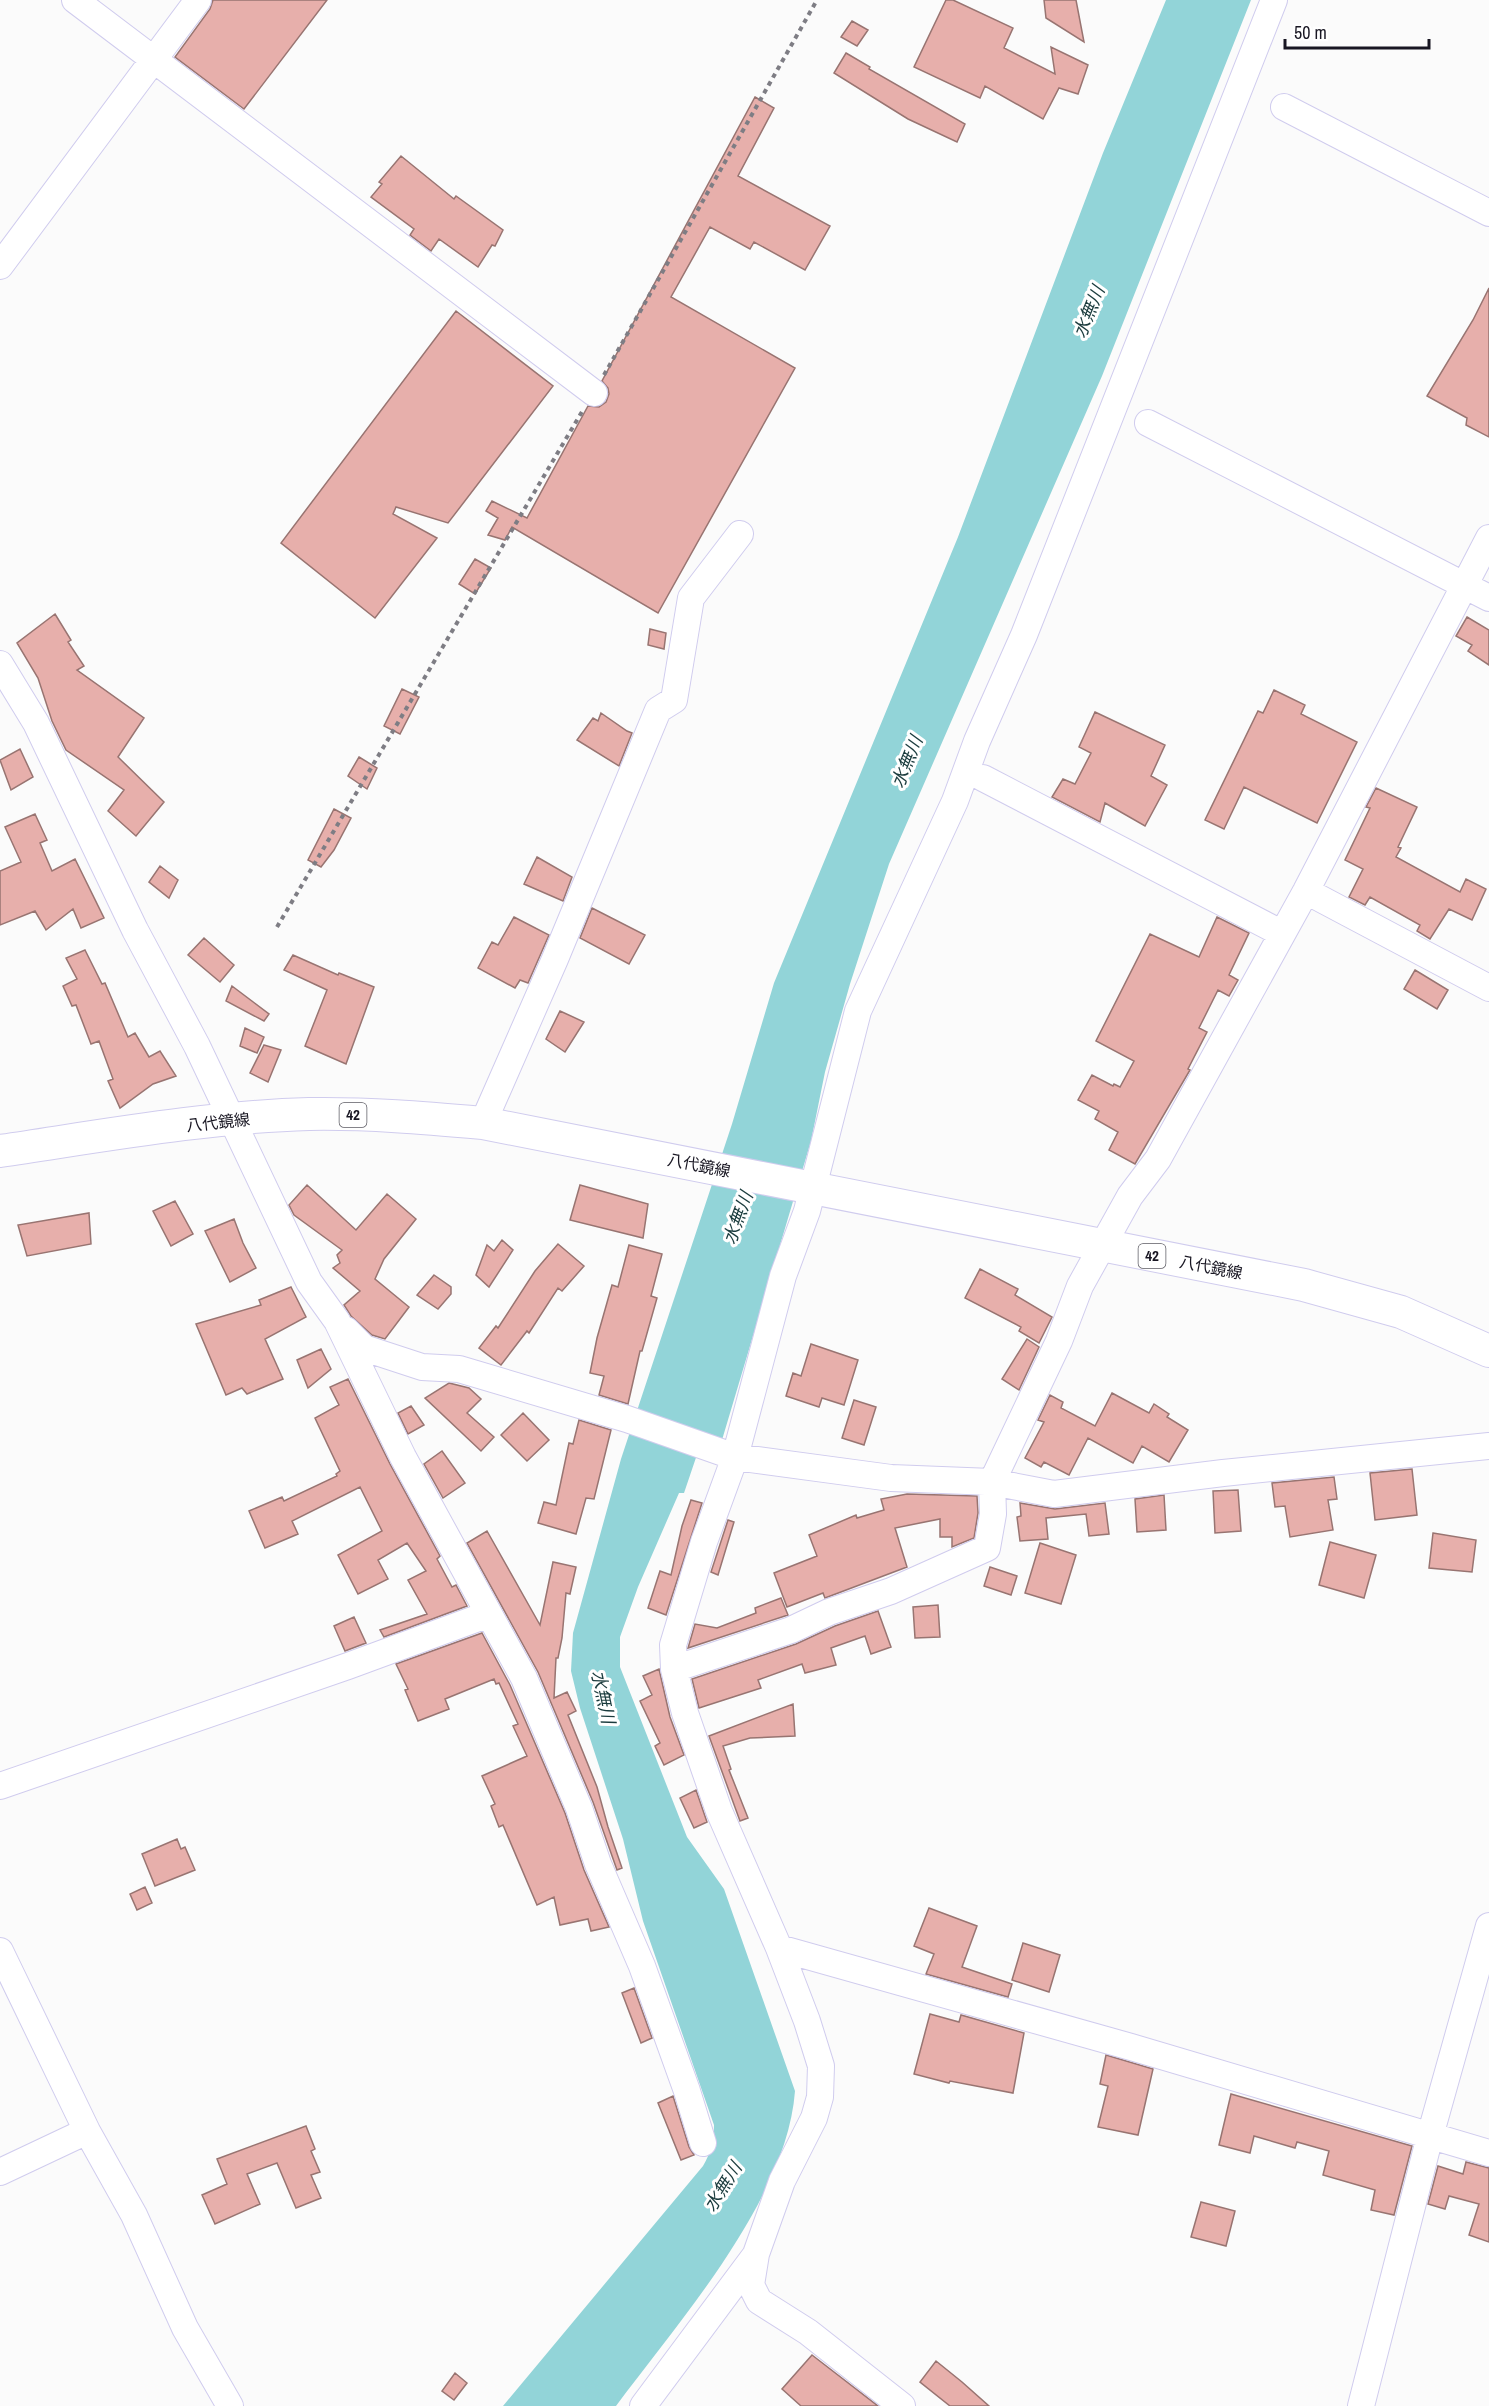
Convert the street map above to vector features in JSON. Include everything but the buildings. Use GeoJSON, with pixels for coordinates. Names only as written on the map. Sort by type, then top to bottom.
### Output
{"type":"FeatureCollection","features":[{"type":"Feature","properties":{"kind":"main road","name":"八代鏡線"},"geometry":{"type":"LineString","coordinates":[[0,1151],[231,1119],[310,1114],[392,1115],[483,1123],[1326,1291],[1401,1312],[1489,1351]]}},
{"type":"Feature","properties":{"kind":"street"},"geometry":{"type":"LineString","coordinates":[[75,0],[594,393]]}},
{"type":"Feature","properties":{"kind":"street"},"geometry":{"type":"LineString","coordinates":[[0,266],[198,0]]}},
{"type":"Feature","properties":{"kind":"street"},"geometry":{"type":"LineString","coordinates":[[902,2406],[808,2332],[759,2301],[751,2285],[756,2254],[782,2181],[814,2118],[820,2097],[821,2066],[807,2021],[779,1948],[719,1811],[684,1713],[674,1669],[673,1645],[704,1542],[735,1457],[783,1276],[810,1188],[858,1011],[955,801],[977,741],[1024,635],[1274,0]]}},
{"type":"Feature","properties":{"kind":"street"},"geometry":{"type":"LineString","coordinates":[[1284,106],[1489,213]]}},
{"type":"Feature","properties":{"kind":"street"},"geometry":{"type":"LineString","coordinates":[[1148,423],[1489,598]]}},
{"type":"Feature","properties":{"kind":"street"},"geometry":{"type":"LineString","coordinates":[[483,1123],[555,959],[658,710],[674,700],[692,598],[740,534]]}},
{"type":"Feature","properties":{"kind":"street"},"geometry":{"type":"LineString","coordinates":[[674,1669],[791,1630],[829,1612],[912,1582],[987,1548],[993,1514],[992,1482],[1059,1341],[1080,1286],[1130,1196],[1158,1159],[1306,891],[1489,538]]}},
{"type":"Feature","properties":{"kind":"street"},"geometry":{"type":"LineString","coordinates":[[0,664],[36,723],[135,930],[197,1046],[309,1282],[337,1321],[364,1348],[422,1367],[459,1369],[627,1419],[735,1457],[891,1478],[992,1482],[1054,1494],[1489,1446]]}},
{"type":"Feature","properties":{"kind":"street"},"geometry":{"type":"LineString","coordinates":[[983,778],[1281,933]]}},
{"type":"Feature","properties":{"kind":"street"},"geometry":{"type":"LineString","coordinates":[[1306,891],[1489,988]]}},
{"type":"Feature","properties":{"kind":"street"},"geometry":{"type":"LineString","coordinates":[[337,1321],[403,1456],[524,1678],[579,1808],[598,1864],[642,1966],[687,2091],[703,2143]]}},
{"type":"Feature","properties":{"kind":"street"},"geometry":{"type":"LineString","coordinates":[[0,1786],[348,1666],[489,1614]]}},
{"type":"Feature","properties":{"kind":"street"},"geometry":{"type":"LineString","coordinates":[[1361,2406],[1430,2136],[1489,1926]]}},
{"type":"Feature","properties":{"kind":"street"},"geometry":{"type":"LineString","coordinates":[[779,1948],[1131,2047],[1489,2153]]}},
{"type":"Feature","properties":{"kind":"street"},"geometry":{"type":"LineString","coordinates":[[0,1951],[87,2131],[134,2216],[185,2328],[230,2406]]}},
{"type":"Feature","properties":{"kind":"street"},"geometry":{"type":"LineString","coordinates":[[0,2172],[87,2131]]}},
{"type":"Feature","properties":{"kind":"street"},"geometry":{"type":"LineString","coordinates":[[654,2400],[756,2254]]}},
{"type":"Feature","properties":{"kind":"path"},"geometry":{"type":"LineString","coordinates":[[278,927],[594,393],[817,0]]}},
{"type":"Feature","properties":{"kind":"water","name":"水無川"},"geometry":{"type":"Polygon","coordinates":[[[1166,0],[1251,0],[1102,376],[889,864],[850,984],[825,1072],[811,1141],[722,1440],[704,1434],[684,1493],[679,1493],[638,1587],[620,1637],[620,1667],[687,1837],[724,1889],[795,2091],[788,2132],[773,2174],[726,2258],[616,2406],[503,2406],[703,2166],[710,2151],[714,2125],[643,1921],[623,1839],[580,1708],[571,1671],[573,1633],[621,1459],[732,1124],[774,983],[958,537],[1103,153],[1166,0]]]}}]}
